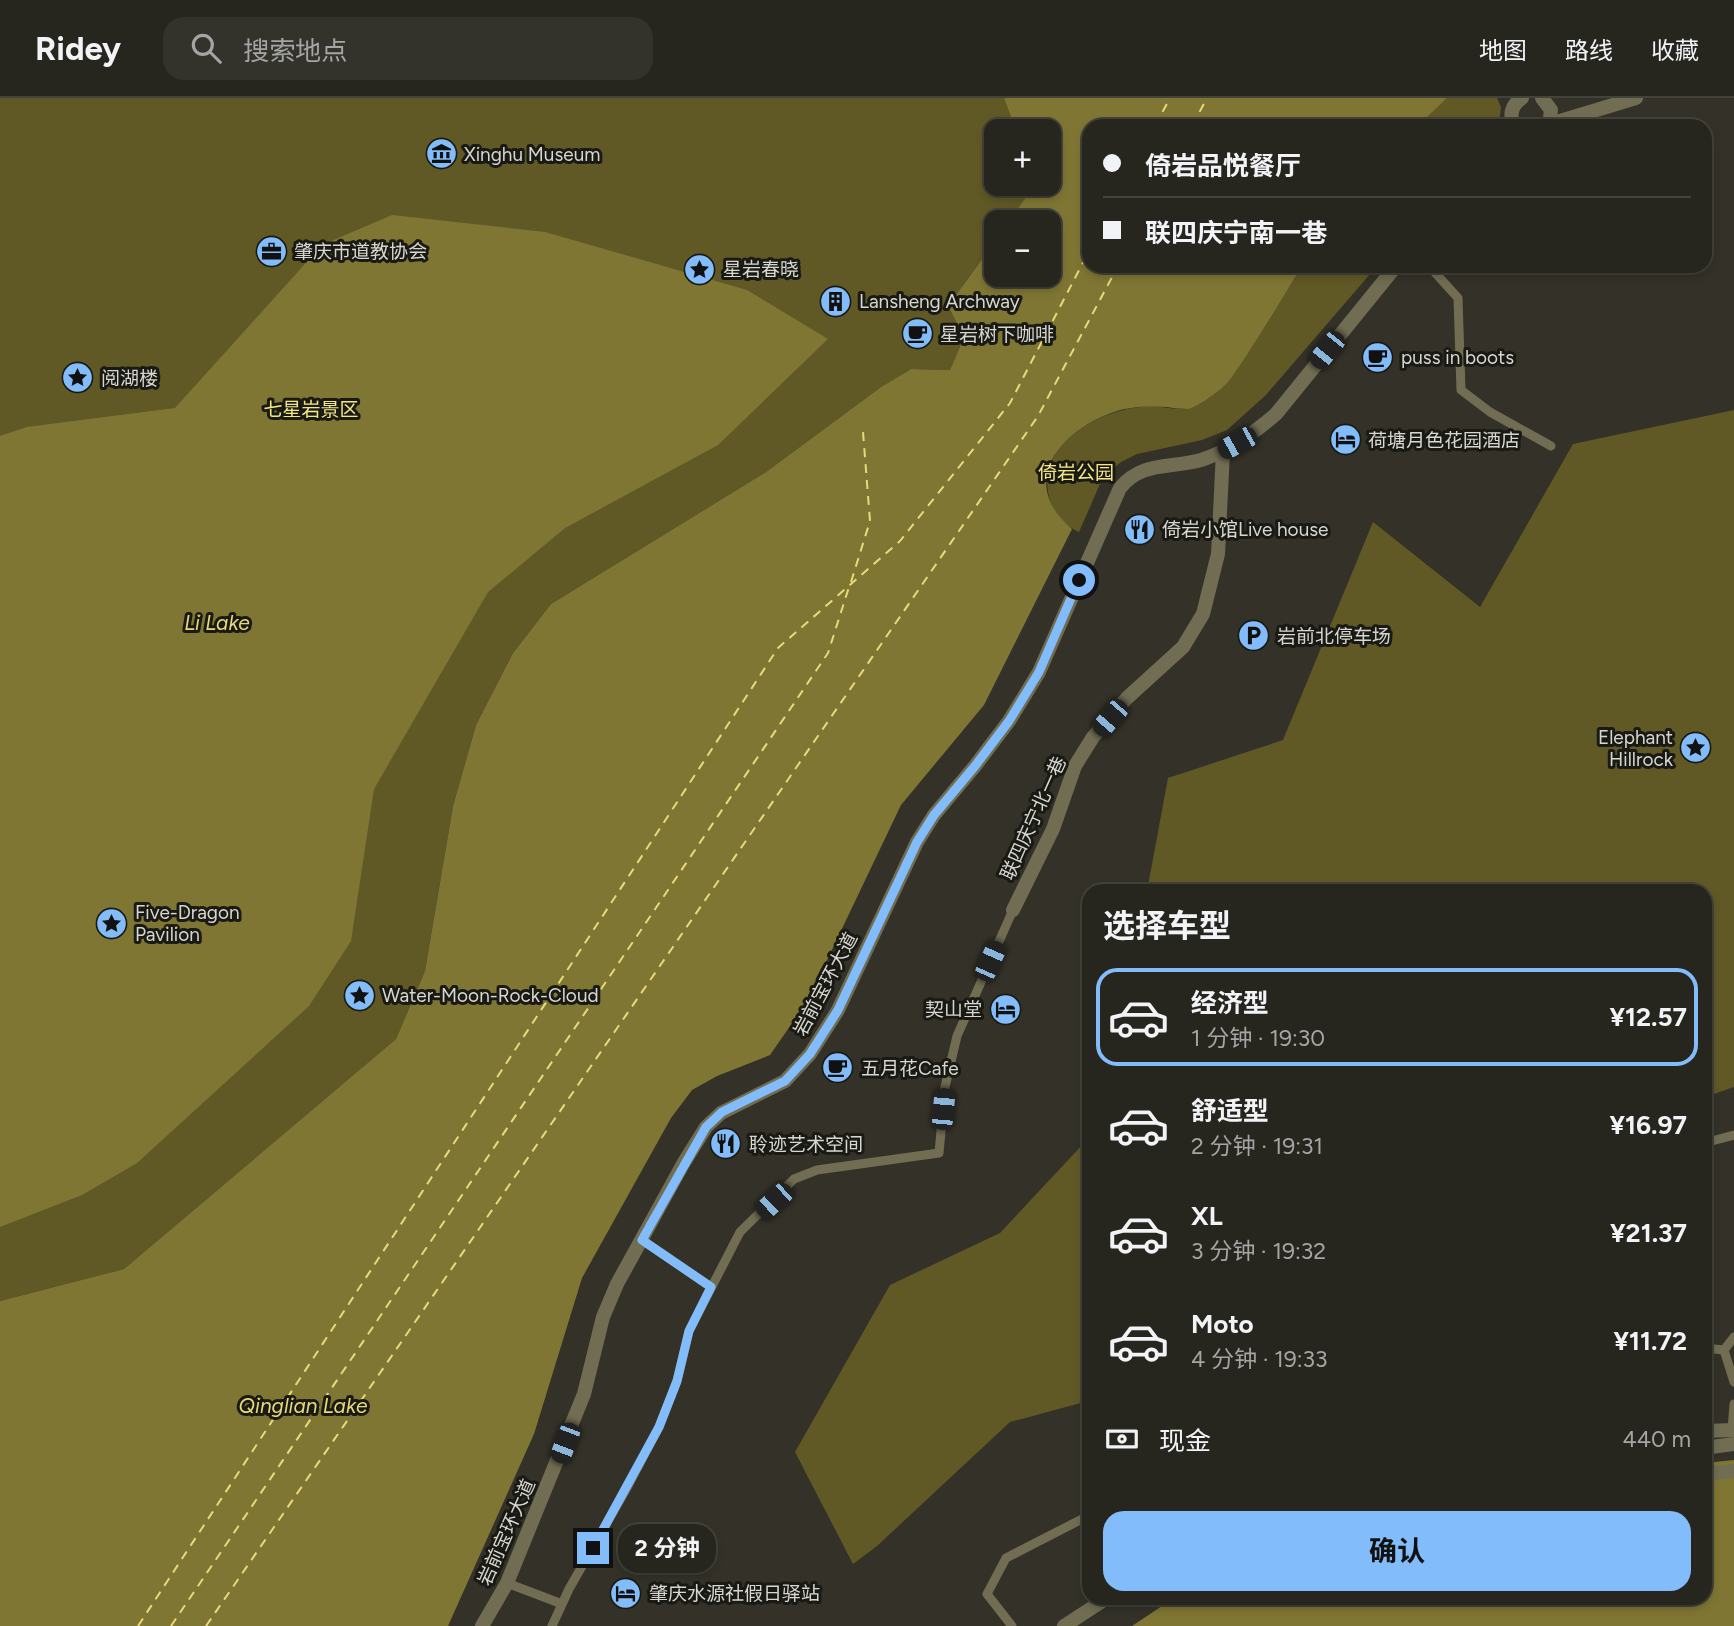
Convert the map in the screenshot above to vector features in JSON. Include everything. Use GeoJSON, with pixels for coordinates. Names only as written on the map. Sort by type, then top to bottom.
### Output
{"type":"FeatureCollection","features":[{"type":"Feature","properties":{"kind":"street"},"geometry":{"type":"LineString","coordinates":[[1542,98],[1551,110],[1550,119]]}},
{"type":"Feature","properties":{"kind":"street"},"geometry":{"type":"LineString","coordinates":[[1569,119],[1636,98]]}},
{"type":"Feature","properties":{"kind":"street"},"geometry":{"type":"LineString","coordinates":[[1511,119],[1511,112],[1518,99]]}},
{"type":"Feature","properties":{"kind":"street"},"geometry":{"type":"LineString","coordinates":[[1223,451],[1256,431],[1276,414],[1390,273]]}},
{"type":"Feature","properties":{"kind":"street","name":"岩前宝环大道"},"geometry":{"type":"LineString","coordinates":[[482,1626],[507,1583],[584,1394],[603,1317],[617,1284],[706,1127],[722,1112],[785,1081],[810,1054],[838,1010],[917,842],[934,815],[1009,721],[1039,672],[1120,488],[1129,477],[1143,469],[1201,460],[1223,451]]}},
{"type":"Feature","properties":{"kind":"street","name":"联四庆宁北一巷"},"geometry":{"type":"LineString","coordinates":[[1013,910],[1053,829],[1075,766],[1093,737],[1127,698],[1183,647],[1203,614],[1218,554],[1223,451]]}},
{"type":"Feature","properties":{"kind":"street"},"geometry":{"type":"LineString","coordinates":[[1712,1432],[1733,1435]]}},
{"type":"Feature","properties":{"kind":"street"},"geometry":{"type":"LineString","coordinates":[[1712,1444],[1733,1435]]}},
{"type":"Feature","properties":{"kind":"street"},"geometry":{"type":"LineString","coordinates":[[1712,1473],[1734,1471]]}},
{"type":"Feature","properties":{"kind":"street"},"geometry":{"type":"LineString","coordinates":[[1064,1626],[1096,1605]]}},
{"type":"Feature","properties":{"kind":"lane"},"geometry":{"type":"LineString","coordinates":[[1435,273],[1458,298],[1461,390],[1490,412],[1551,446]]}},
{"type":"Feature","properties":{"kind":"lane"},"geometry":{"type":"LineString","coordinates":[[552,1626],[659,1427],[677,1381],[689,1331],[740,1233],[794,1180],[817,1170],[939,1153],[944,1087],[957,1037],[1013,910]]}},
{"type":"Feature","properties":{"kind":"lane"},"geometry":{"type":"LineString","coordinates":[[1712,1141],[1734,1135]]}},
{"type":"Feature","properties":{"kind":"lane"},"geometry":{"type":"LineString","coordinates":[[642,1240],[711,1287]]}},
{"type":"Feature","properties":{"kind":"lane"},"geometry":{"type":"LineString","coordinates":[[1724,1350],[1734,1337]]}},
{"type":"Feature","properties":{"kind":"lane"},"geometry":{"type":"LineString","coordinates":[[1712,1349],[1724,1350]]}},
{"type":"Feature","properties":{"kind":"lane"},"geometry":{"type":"LineString","coordinates":[[1724,1350],[1734,1382]]}},
{"type":"Feature","properties":{"kind":"lane"},"geometry":{"type":"LineString","coordinates":[[1733,1435],[1734,1404]]}},
{"type":"Feature","properties":{"kind":"lane"},"geometry":{"type":"LineString","coordinates":[[1012,1626],[987,1594],[1006,1558],[1082,1519]]}},
{"type":"Feature","properties":{"kind":"lane"},"geometry":{"type":"LineString","coordinates":[[507,1583],[562,1604]]}},
{"type":"Feature","properties":{"kind":"green space","name":"七星岩景区"},"geometry":{"type":"Polygon","coordinates":[[[0,98],[1004,98],[1012,119],[984,119],[984,196],[1028,196],[1017,210],[984,210],[984,256],[948,306],[964,337],[950,370],[911,369],[881,387],[766,472],[551,604],[513,653],[476,725],[453,806],[425,971],[396,1039],[124,1269],[0,1301],[0,98]]]}},
{"type":"Feature","properties":{"kind":"green space"},"geometry":{"type":"Polygon","coordinates":[[[1447,98],[1497,98],[1501,107],[1500,119],[1425,119],[1447,98]]]}},
{"type":"Feature","properties":{"kind":"green space","name":"倚岩公园"},"geometry":{"type":"Polygon","coordinates":[[[1298,273],[1371,273],[1266,395],[1227,430],[1202,440],[1137,454],[1121,462],[1103,477],[1079,532],[1056,514],[1049,497],[1048,477],[1053,460],[1063,445],[1077,432],[1112,413],[1131,408],[1150,406],[1177,409],[1200,403],[1223,387],[1256,341],[1298,273]]]}},
{"type":"Feature","properties":{"kind":"green space"},"geometry":{"type":"Polygon","coordinates":[[[1734,410],[1734,1087],[1712,1095],[1712,884],[1148,884],[1168,778],[1283,740],[1373,522],[1480,607],[1573,444],[1734,410]]]}},
{"type":"Feature","properties":{"kind":"green space"},"geometry":{"type":"Polygon","coordinates":[[[1082,1145],[1082,1403],[1010,1422],[877,1546],[853,1564],[795,1452],[890,1285],[1000,1233],[1082,1145]]]}},
{"type":"Feature","properties":{"kind":"water","name":"Qinglian Lake"},"geometry":{"type":"Polygon","coordinates":[[[1004,98],[1447,98],[1425,119],[1082,119],[1082,273],[1298,273],[1248,353],[1217,392],[1188,409],[1147,407],[1114,412],[1077,431],[1052,460],[1047,476],[1047,493],[1056,511],[1072,529],[984,705],[901,805],[817,981],[770,1055],[717,1076],[692,1090],[671,1118],[582,1278],[534,1434],[448,1626],[0,1626],[0,1301],[124,1269],[396,1039],[425,971],[453,806],[476,725],[513,653],[551,604],[766,472],[881,387],[911,369],[950,370],[964,337],[948,306],[984,256],[984,287],[1061,287],[1061,210],[1017,210],[1027,196],[1061,196],[1061,119],[1012,119],[1004,98]]]}},
{"type":"Feature","properties":{"kind":"water","name":"Li Lake"},"geometry":{"type":"Polygon","coordinates":[[[392,215],[545,232],[747,290],[828,339],[718,445],[565,528],[488,592],[374,789],[351,941],[309,1006],[137,1163],[82,1195],[0,1227],[0,436],[27,427],[175,408],[322,245],[392,215]]]}},
{"type":"Feature","properties":{"kind":"water"},"geometry":{"type":"Polygon","coordinates":[[[1734,1460],[1734,1626],[1132,1626],[1164,1605],[1712,1605],[1712,1462],[1734,1460]]]}},
{"type":"Feature","properties":{"kind":"ferry route"},"geometry":{"type":"LineString","coordinates":[[1159,119],[1170,98]]}},
{"type":"Feature","properties":{"kind":"ferry route"},"geometry":{"type":"LineString","coordinates":[[1196,119],[1207,98]]}},
{"type":"Feature","properties":{"kind":"ferry route"},"geometry":{"type":"LineString","coordinates":[[138,1626],[778,648],[900,541],[1010,403],[1082,265]]}},
{"type":"Feature","properties":{"kind":"ferry route"},"geometry":{"type":"LineString","coordinates":[[206,1626],[1038,416],[1114,273]]}},
{"type":"Feature","properties":{"kind":"ferry route"},"geometry":{"type":"LineString","coordinates":[[851,582],[870,521],[863,432]]}},
{"type":"Feature","properties":{"kind":"ferry route"},"geometry":{"type":"LineString","coordinates":[[171,1626],[828,653],[849,587]]}},
{"type":"Feature","properties":{"kind":"place","name":"Xinghu Museum"},"geometry":{"type":"Point","coordinates":[441,154]}},
{"type":"Feature","properties":{"kind":"place","name":"肇庆市道教协会"},"geometry":{"type":"Point","coordinates":[271,251]}},
{"type":"Feature","properties":{"kind":"place","name":"星岩春晓"},"geometry":{"type":"Point","coordinates":[700,269]}},
{"type":"Feature","properties":{"kind":"place","name":"Lansheng Archway"},"geometry":{"type":"Point","coordinates":[836,301]}},
{"type":"Feature","properties":{"kind":"place","name":"星岩树下咖啡"},"geometry":{"type":"Point","coordinates":[917,334]}},
{"type":"Feature","properties":{"kind":"place","name":"puss in boots"},"geometry":{"type":"Point","coordinates":[1378,357]}},
{"type":"Feature","properties":{"kind":"place","name":"阅湖楼"},"geometry":{"type":"Point","coordinates":[78,378]}},
{"type":"Feature","properties":{"kind":"place","name":"荷塘月色花园酒店"},"geometry":{"type":"Point","coordinates":[1345,440]}},
{"type":"Feature","properties":{"kind":"place","name":"倚岩小馆Live house"},"geometry":{"type":"Point","coordinates":[1139,529]}},
{"type":"Feature","properties":{"kind":"place","name":"岩前北停车场"},"geometry":{"type":"Point","coordinates":[1254,636]}},
{"type":"Feature","properties":{"kind":"place","name":"Elephant Hillrock"},"geometry":{"type":"Point","coordinates":[1696,748]}},
{"type":"Feature","properties":{"kind":"place","name":"Five-Dragon Pavilion"},"geometry":{"type":"Point","coordinates":[112,923]}},
{"type":"Feature","properties":{"kind":"place","name":"Water-Moon-Rock-Cloud"},"geometry":{"type":"Point","coordinates":[359,995]}},
{"type":"Feature","properties":{"kind":"place","name":"契山堂"},"geometry":{"type":"Point","coordinates":[1005,1009]}},
{"type":"Feature","properties":{"kind":"place","name":"五月花Cafe"},"geometry":{"type":"Point","coordinates":[838,1068]}},
{"type":"Feature","properties":{"kind":"place","name":"聆迹艺术空间"},"geometry":{"type":"Point","coordinates":[726,1144]}},
{"type":"Feature","properties":{"kind":"place","name":"肇庆水源社假日驿站"},"geometry":{"type":"Point","coordinates":[626,1593]}},
{"type":"Feature","properties":{"kind":"route"},"geometry":{"type":"LineString","coordinates":[[593,1548],[659,1427],[677,1381],[689,1331],[711,1287],[642,1240],[706,1127],[722,1112],[785,1081],[810,1054],[838,1010],[917,842],[934,815],[1009,721],[1039,672],[1079,580]]}}]}
